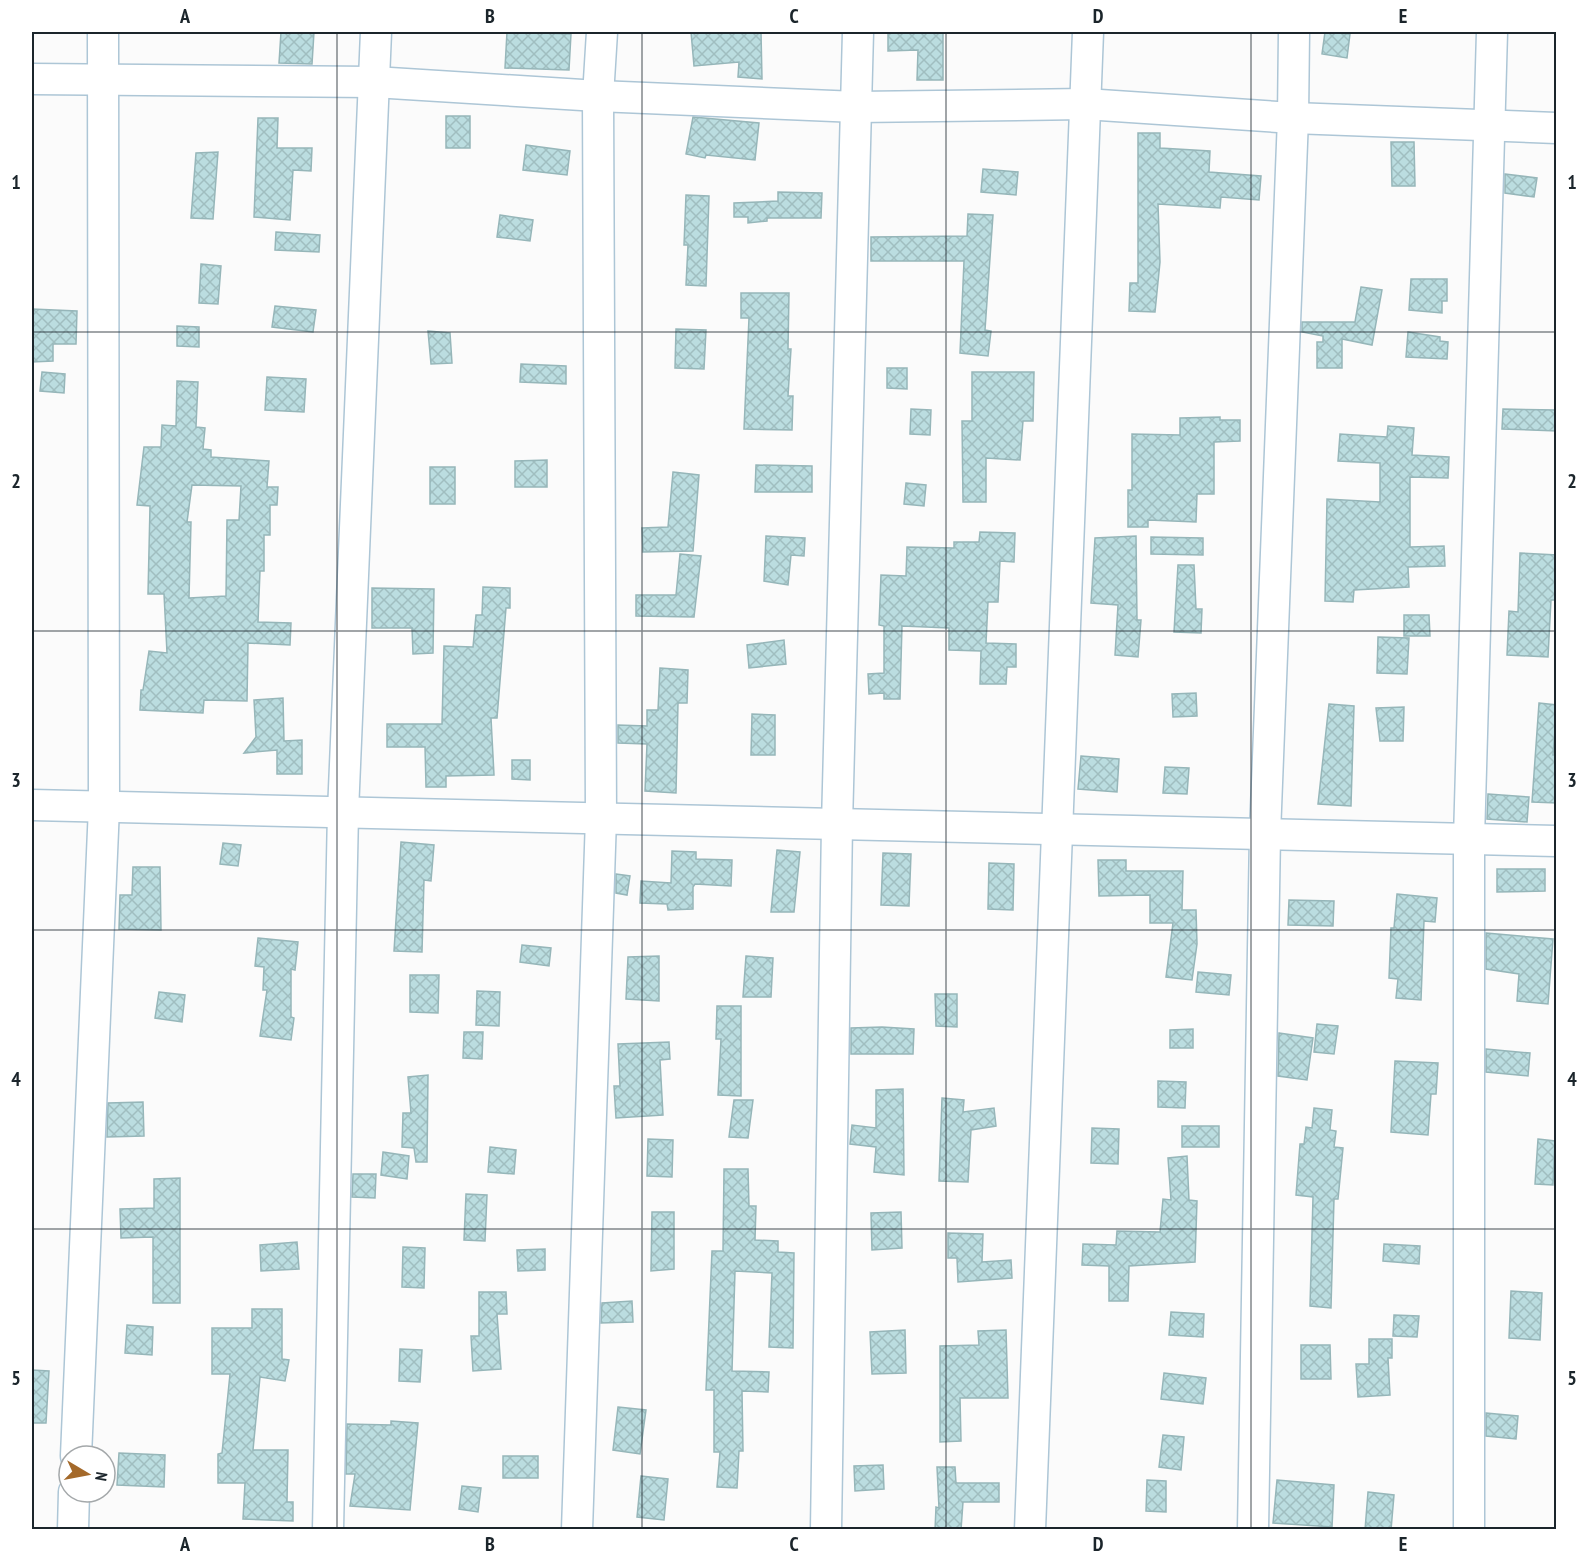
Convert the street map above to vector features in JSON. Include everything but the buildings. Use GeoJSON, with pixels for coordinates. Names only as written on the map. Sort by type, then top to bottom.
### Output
{"type":"FeatureCollection","features":[{"type":"Feature","properties":{"kind":"street"},"geometry":{"type":"LineString","coordinates":[[77,1444],[104,807],[102,80],[104,32]]}},
{"type":"Feature","properties":{"kind":"street"},"geometry":{"type":"LineString","coordinates":[[328,1530],[343,812],[376,32]]}},
{"type":"Feature","properties":{"kind":"street"},"geometry":{"type":"LineString","coordinates":[[577,1530],[601,818],[598,96],[602,32]]}},
{"type":"Feature","properties":{"kind":"street"},"geometry":{"type":"LineString","coordinates":[[826,1530],[837,824],[858,32]]}},
{"type":"Feature","properties":{"kind":"street"},"geometry":{"type":"LineString","coordinates":[[1030,1530],[1055,829],[1088,32]]}},
{"type":"Feature","properties":{"kind":"street"},"geometry":{"type":"LineString","coordinates":[[1253,1530],[1265,834],[1293,118],[1294,32]]}},
{"type":"Feature","properties":{"kind":"street"},"geometry":{"type":"LineString","coordinates":[[1469,1530],[1469,839],[1492,32]]}},
{"type":"Feature","properties":{"kind":"street"},"geometry":{"type":"LineString","coordinates":[[32,79],[374,82],[598,96],[857,106],[1085,104],[1488,128],[1557,128]]}},
{"type":"Feature","properties":{"kind":"street"},"geometry":{"type":"LineString","coordinates":[[32,805],[1557,841]]}},
{"type":"Feature","properties":{"kind":"street"},"geometry":{"type":"LineString","coordinates":[[73,1530],[74,1504]]}}]}
